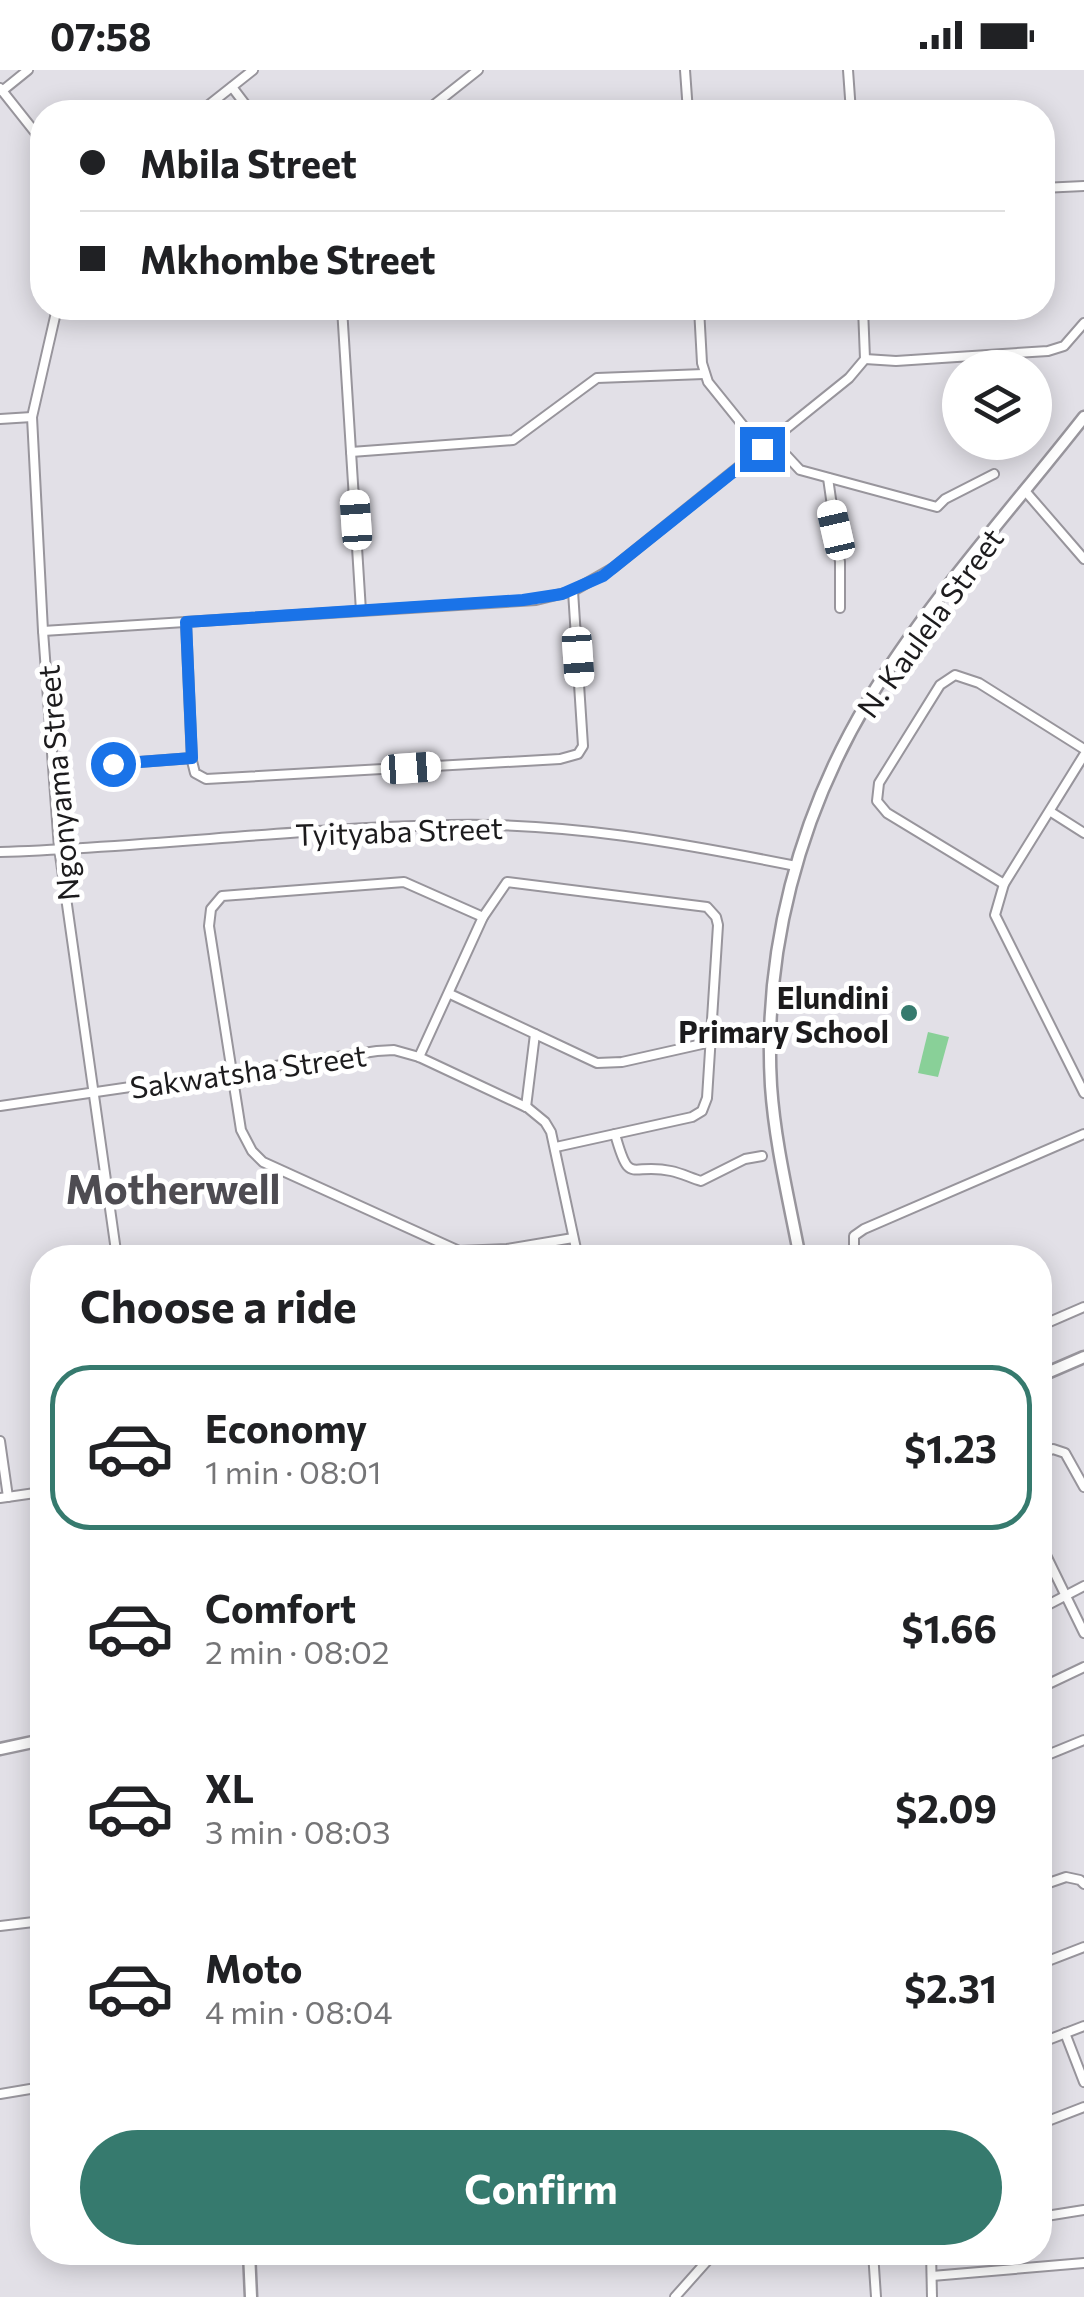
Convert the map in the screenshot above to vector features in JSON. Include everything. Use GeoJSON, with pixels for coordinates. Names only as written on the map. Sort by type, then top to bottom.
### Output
{"type":"FeatureCollection","features":[{"type":"Feature","properties":{"kind":"street"},"geometry":{"type":"LineString","coordinates":[[28,70],[1,89],[30,126]]}},
{"type":"Feature","properties":{"kind":"street"},"geometry":{"type":"LineString","coordinates":[[215,100],[254,70]]}},
{"type":"Feature","properties":{"kind":"street"},"geometry":{"type":"LineString","coordinates":[[440,100],[478,70]]}},
{"type":"Feature","properties":{"kind":"street"},"geometry":{"type":"LineString","coordinates":[[685,70],[687,100]]}},
{"type":"Feature","properties":{"kind":"street"},"geometry":{"type":"LineString","coordinates":[[848,70],[850,100]]}},
{"type":"Feature","properties":{"kind":"street"},"geometry":{"type":"LineString","coordinates":[[232,87],[242,100]]}},
{"type":"Feature","properties":{"kind":"street"},"geometry":{"type":"LineString","coordinates":[[1055,187],[1084,186]]}},
{"type":"Feature","properties":{"kind":"street","name":"Ngonyama Street"},"geometry":{"type":"LineString","coordinates":[[54,320],[32,418],[44,631],[59,848],[115,1245]]}},
{"type":"Feature","properties":{"kind":"street"},"geometry":{"type":"LineString","coordinates":[[343,320],[361,611]]}},
{"type":"Feature","properties":{"kind":"street"},"geometry":{"type":"LineString","coordinates":[[701,320],[704,374],[762,449],[787,456],[800,470],[937,507],[994,474]]}},
{"type":"Feature","properties":{"kind":"street"},"geometry":{"type":"LineString","coordinates":[[44,631],[536,600],[573,590],[603,576],[839,387],[864,360],[863,320]]}},
{"type":"Feature","properties":{"kind":"street"},"geometry":{"type":"LineString","coordinates":[[864,360],[1048,351],[1064,346],[1084,323]]}},
{"type":"Feature","properties":{"kind":"street"},"geometry":{"type":"LineString","coordinates":[[351,452],[512,440],[597,378],[704,374]]}},
{"type":"Feature","properties":{"kind":"street","name":"N. Kaulela Street"},"geometry":{"type":"LineString","coordinates":[[797,1245],[778,1148],[771,1080],[772,988],[796,866],[822,790],[869,698],[908,642],[1084,417]]}},
{"type":"Feature","properties":{"kind":"street"},"geometry":{"type":"LineString","coordinates":[[0,420],[32,418]]}},
{"type":"Feature","properties":{"kind":"street"},"geometry":{"type":"LineString","coordinates":[[828,478],[840,562],[840,608]]}},
{"type":"Feature","properties":{"kind":"street"},"geometry":{"type":"LineString","coordinates":[[1026,492],[1084,559]]}},
{"type":"Feature","properties":{"kind":"street"},"geometry":{"type":"LineString","coordinates":[[186,622],[192,758],[196,773],[212,780],[574,756],[581,751],[583,738],[573,590]]}},
{"type":"Feature","properties":{"kind":"street"},"geometry":{"type":"LineString","coordinates":[[1004,884],[887,813],[877,801],[879,784],[940,685],[956,675],[978,683],[1084,752],[1004,884],[995,906],[998,925],[1084,1093]]}},
{"type":"Feature","properties":{"kind":"street"},"geometry":{"type":"LineString","coordinates":[[113,764],[192,758]]}},
{"type":"Feature","properties":{"kind":"street"},"geometry":{"type":"LineString","coordinates":[[1050,812],[1084,833]]}},
{"type":"Feature","properties":{"kind":"street","name":"Tyityaba Street"},"geometry":{"type":"LineString","coordinates":[[0,852],[491,825],[613,833],[796,866]]}},
{"type":"Feature","properties":{"kind":"street"},"geometry":{"type":"LineString","coordinates":[[419,1057],[483,917],[504,885],[514,881],[707,907],[718,925],[707,1098],[702,1110],[692,1117],[556,1147]]}},
{"type":"Feature","properties":{"kind":"street"},"geometry":{"type":"LineString","coordinates":[[444,1245],[306,1184],[263,1162],[252,1151],[241,1130],[209,926],[211,910],[222,896],[404,882],[483,917]]}},
{"type":"Feature","properties":{"kind":"street"},"geometry":{"type":"LineString","coordinates":[[450,994],[597,1062],[610,1064],[711,1042]]}},
{"type":"Feature","properties":{"kind":"street"},"geometry":{"type":"LineString","coordinates":[[526,1107],[535,1034]]}},
{"type":"Feature","properties":{"kind":"street","name":"Sakwatsha Street"},"geometry":{"type":"LineString","coordinates":[[0,1106],[394,1050],[419,1057],[526,1107],[545,1122],[556,1147],[575,1245]]}},
{"type":"Feature","properties":{"kind":"street"},"geometry":{"type":"LineString","coordinates":[[616,1134],[623,1163],[636,1172],[670,1170],[702,1181],[745,1158],[762,1156]]}},
{"type":"Feature","properties":{"kind":"street"},"geometry":{"type":"LineString","coordinates":[[854,1245],[854,1236],[864,1229],[1084,1134]]}},
{"type":"Feature","properties":{"kind":"street"},"geometry":{"type":"LineString","coordinates":[[534,1245],[573,1238]]}},
{"type":"Feature","properties":{"kind":"street"},"geometry":{"type":"LineString","coordinates":[[1052,1321],[1084,1307]]}},
{"type":"Feature","properties":{"kind":"street"},"geometry":{"type":"LineString","coordinates":[[1052,1371],[1084,1358]]}},
{"type":"Feature","properties":{"kind":"street"},"geometry":{"type":"LineString","coordinates":[[0,1441],[4,1497],[30,1494]]}},
{"type":"Feature","properties":{"kind":"street"},"geometry":{"type":"LineString","coordinates":[[1052,1449],[1065,1453],[1084,1487]]}},
{"type":"Feature","properties":{"kind":"street"},"geometry":{"type":"LineString","coordinates":[[1052,1568],[1084,1632]]}},
{"type":"Feature","properties":{"kind":"street"},"geometry":{"type":"LineString","coordinates":[[1052,1602],[1084,1586]]}},
{"type":"Feature","properties":{"kind":"street"},"geometry":{"type":"LineString","coordinates":[[1052,1682],[1084,1666]]}},
{"type":"Feature","properties":{"kind":"street"},"geometry":{"type":"LineString","coordinates":[[1052,1753],[1084,1740]]}},
{"type":"Feature","properties":{"kind":"street"},"geometry":{"type":"LineString","coordinates":[[0,1749],[30,1743]]}},
{"type":"Feature","properties":{"kind":"street"},"geometry":{"type":"LineString","coordinates":[[1052,1882],[1066,1877],[1084,1884]]}},
{"type":"Feature","properties":{"kind":"street"},"geometry":{"type":"LineString","coordinates":[[0,1926],[30,1922]]}},
{"type":"Feature","properties":{"kind":"street"},"geometry":{"type":"LineString","coordinates":[[1052,1959],[1084,1947]]}},
{"type":"Feature","properties":{"kind":"street"},"geometry":{"type":"LineString","coordinates":[[1052,2038],[1084,2026]]}},
{"type":"Feature","properties":{"kind":"street"},"geometry":{"type":"LineString","coordinates":[[1065,2033],[1084,2082]]}},
{"type":"Feature","properties":{"kind":"street"},"geometry":{"type":"LineString","coordinates":[[0,2094],[30,2090]]}},
{"type":"Feature","properties":{"kind":"street"},"geometry":{"type":"LineString","coordinates":[[1052,2119],[1084,2107]]}},
{"type":"Feature","properties":{"kind":"street"},"geometry":{"type":"LineString","coordinates":[[1052,2215],[1084,2210]]}},
{"type":"Feature","properties":{"kind":"street"},"geometry":{"type":"LineString","coordinates":[[932,2276],[1084,2263]]}},
{"type":"Feature","properties":{"kind":"street"},"geometry":{"type":"LineString","coordinates":[[250,2265],[252,2297]]}},
{"type":"Feature","properties":{"kind":"street"},"geometry":{"type":"LineString","coordinates":[[674,2297],[702,2265]]}},
{"type":"Feature","properties":{"kind":"street"},"geometry":{"type":"LineString","coordinates":[[874,2265],[876,2297]]}},
{"type":"Feature","properties":{"kind":"street"},"geometry":{"type":"LineString","coordinates":[[932,2265],[932,2297]]}},
{"type":"Feature","properties":{"kind":"green space"},"geometry":{"type":"Polygon","coordinates":[[[928,1032],[949,1037],[938,1077],[918,1073],[928,1032]]]}},
{"type":"Feature","properties":{"kind":"place","name":"Elundini Primary School"},"geometry":{"type":"Point","coordinates":[909,1013]}},
{"type":"Feature","properties":{"kind":"district","name":"Motherwell"},"geometry":{"type":"Point","coordinates":[173,1187]}},
{"type":"Feature","properties":{"kind":"route"},"geometry":{"type":"LineString","coordinates":[[113,764],[192,758],[186,622],[550,598],[603,576],[762,449]]}}]}
